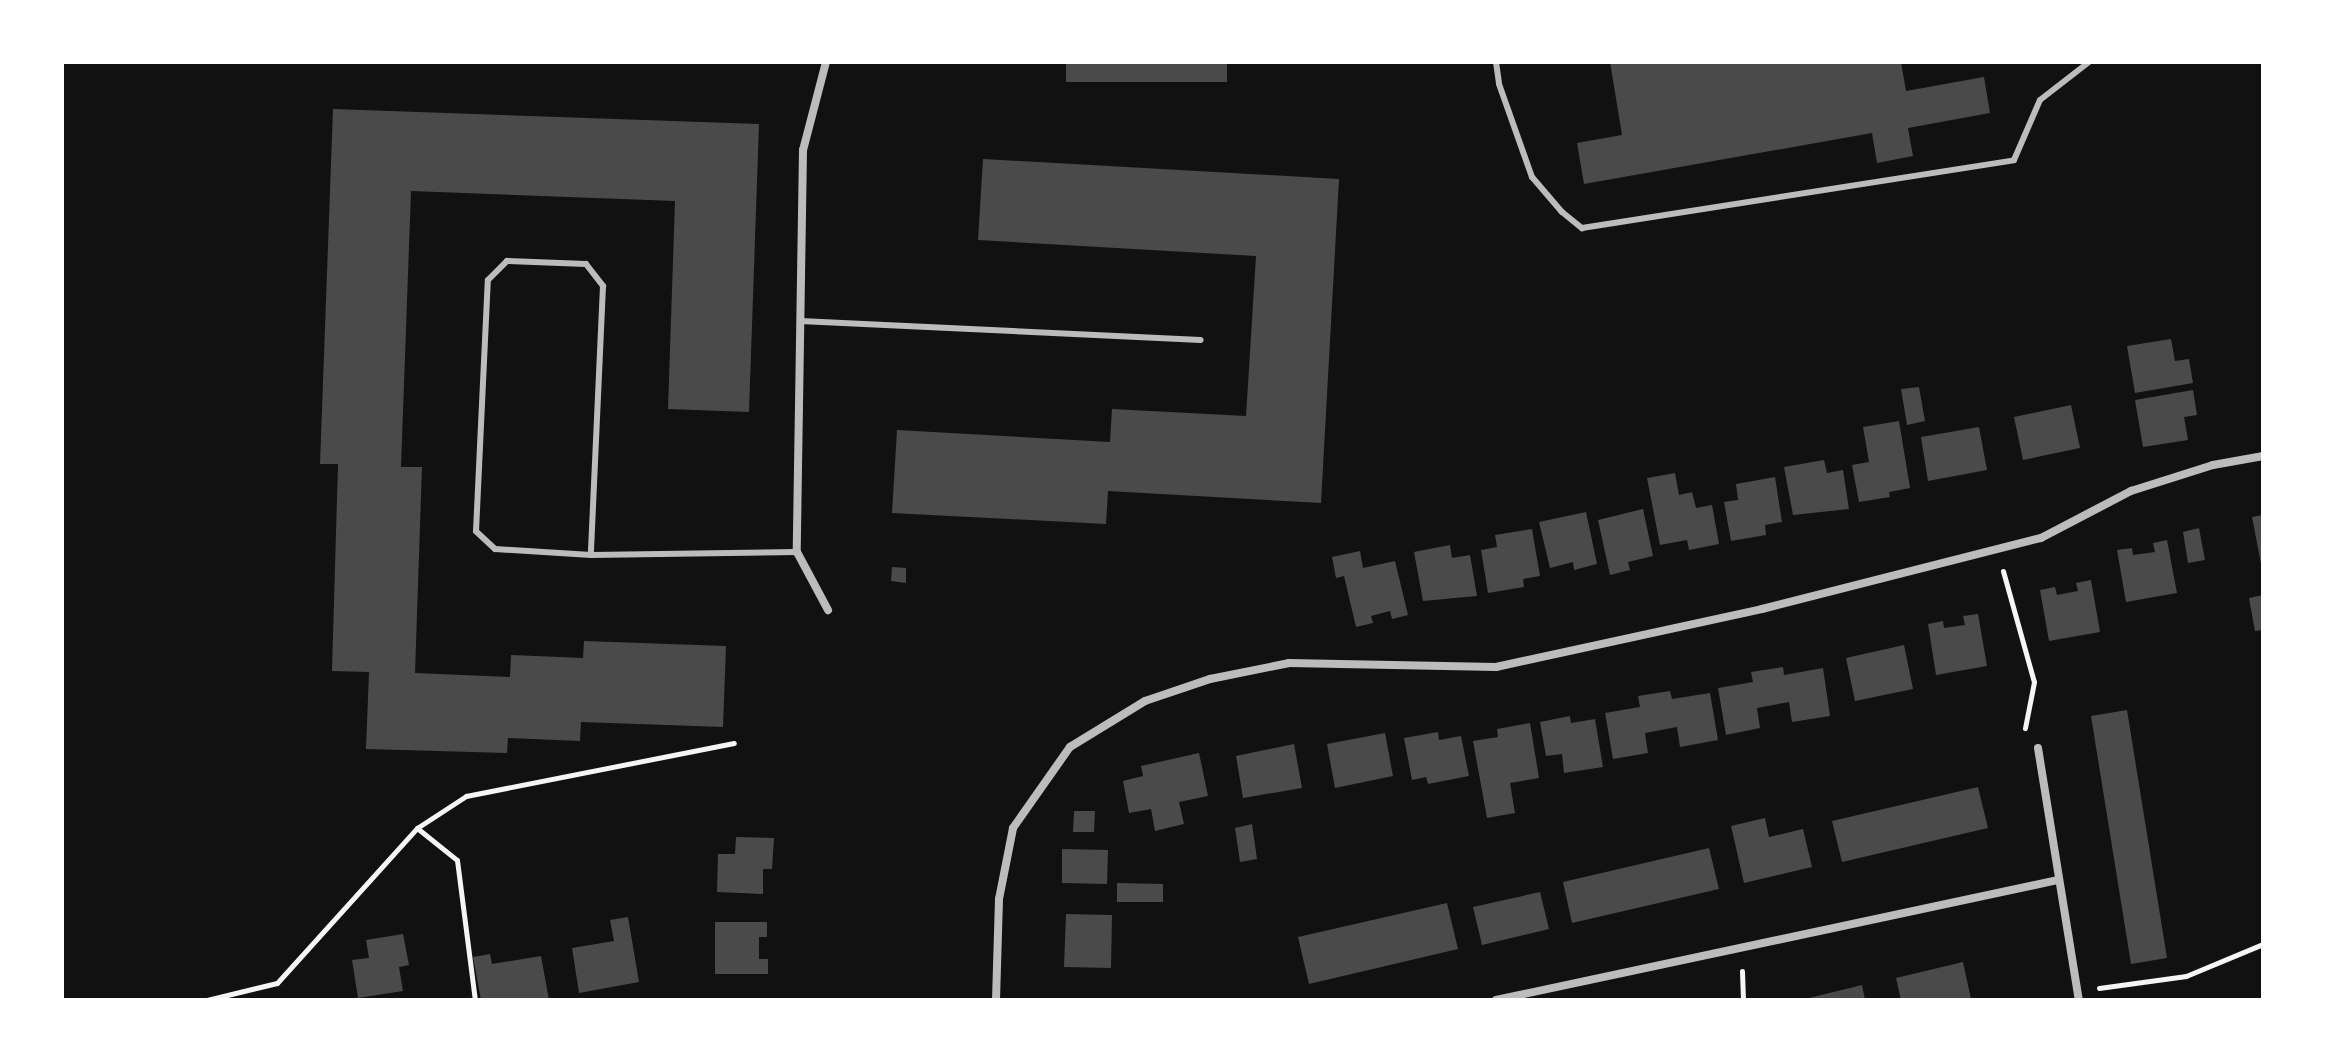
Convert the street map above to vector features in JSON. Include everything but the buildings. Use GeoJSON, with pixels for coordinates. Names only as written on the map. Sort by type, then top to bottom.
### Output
{"type":"FeatureCollection","features":[{"type":"Feature","properties":{"kind":"street"},"geometry":{"type":"LineString","coordinates":[[826,62],[803,150],[797,552],[828,610]]}},
{"type":"Feature","properties":{"kind":"street"},"geometry":{"type":"LineString","coordinates":[[996,1000],[999,899],[1013,828],[1070,747],[1145,701],[1210,679],[1289,663],[1496,667],[1762,609],[2041,538],[2131,491],[2213,465],[2263,456]]}},
{"type":"Feature","properties":{"kind":"street"},"geometry":{"type":"LineString","coordinates":[[2038,748],[2079,996]]}},
{"type":"Feature","properties":{"kind":"street"},"geometry":{"type":"LineString","coordinates":[[1496,1000],[2058,880]]}},
{"type":"Feature","properties":{"kind":"lane"},"geometry":{"type":"LineString","coordinates":[[1496,62],[1499,84],[1532,177],[1562,212],[1582,228],[2014,160],[2040,100],[2089,62]]}},
{"type":"Feature","properties":{"kind":"lane"},"geometry":{"type":"LineString","coordinates":[[591,555],[603,286],[586,264],[507,261],[488,280],[476,531],[495,549],[591,555],[797,552]]}},
{"type":"Feature","properties":{"kind":"lane"},"geometry":{"type":"LineString","coordinates":[[800,321],[1201,340]]}},
{"type":"Feature","properties":{"kind":"path"},"geometry":{"type":"LineString","coordinates":[[1997,551],[2034,682],[2025,727],[2038,748]]}},
{"type":"Feature","properties":{"kind":"path"},"geometry":{"type":"LineString","coordinates":[[207,1000],[277,983],[417,828],[466,796],[734,743]]}},
{"type":"Feature","properties":{"kind":"path"},"geometry":{"type":"LineString","coordinates":[[417,828],[457,860],[475,1000]]}},
{"type":"Feature","properties":{"kind":"path"},"geometry":{"type":"LineString","coordinates":[[2079,996],[2186,976],[2263,944]]}}]}
